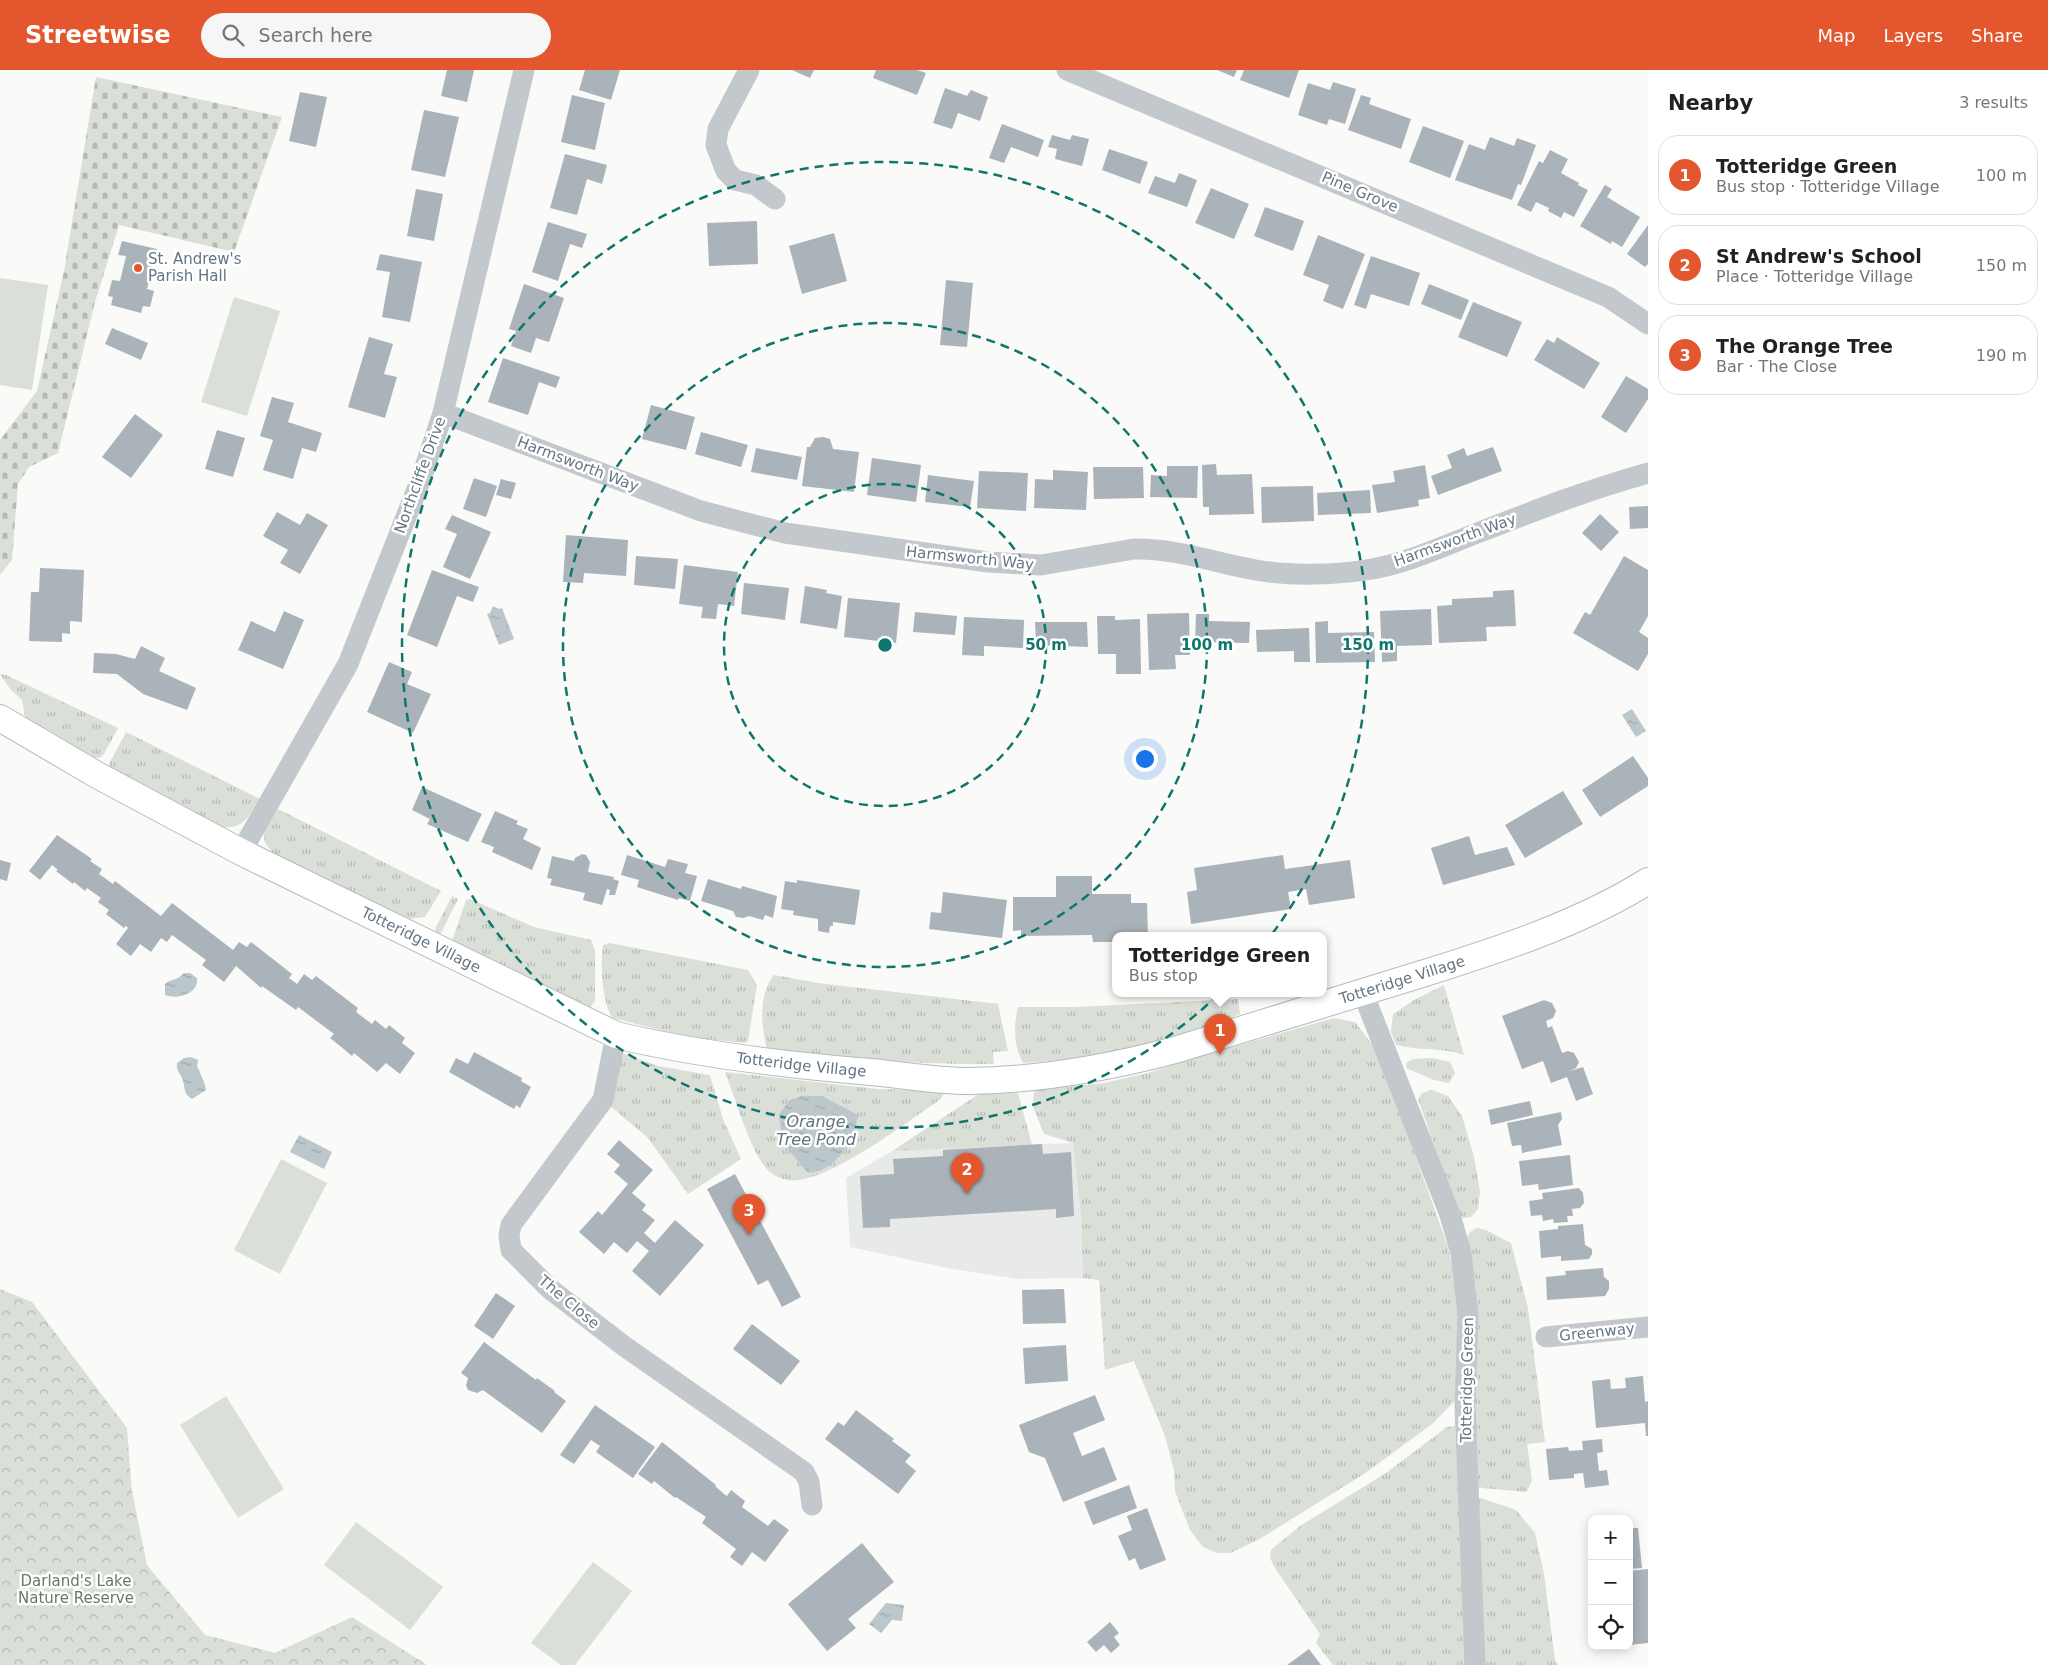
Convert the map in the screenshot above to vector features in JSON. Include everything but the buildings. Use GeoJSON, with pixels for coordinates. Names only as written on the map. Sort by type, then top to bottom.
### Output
{"type":"FeatureCollection","features":[{"type":"Feature","properties":{"kind":"main road","name":"Totteridge Village"},"geometry":{"type":"LineString","coordinates":[[0,718],[97,775],[242,852],[616,1035],[670,1048],[800,1066],[968,1081],[1089,1070],[1129,1062],[1175,1050],[1466,960],[1567,924],[1621,898],[1648,882]]}},
{"type":"Feature","properties":{"kind":"street","name":"Northcliffe Drive"},"geometry":{"type":"LineString","coordinates":[[242,852],[348,664],[421,479],[443,413],[524,70]]}},
{"type":"Feature","properties":{"kind":"street"},"geometry":{"type":"LineString","coordinates":[[749,70],[718,129],[716,145],[726,171],[735,180],[756,185],[764,189],[775,199]]}},
{"type":"Feature","properties":{"kind":"street","name":"Pine Grove"},"geometry":{"type":"LineString","coordinates":[[1067,70],[1590,289],[1608,297],[1648,324]]}},
{"type":"Feature","properties":{"kind":"street","name":"Harmsworth Way"},"geometry":{"type":"LineString","coordinates":[[443,413],[701,511],[785,533],[988,562],[1041,566],[1134,549],[1147,549],[1186,555],[1258,571],[1300,574],[1366,570],[1412,558],[1570,496],[1648,473]]}},
{"type":"Feature","properties":{"kind":"street","name":"Totteridge Green"},"geometry":{"type":"LineString","coordinates":[[1363,992],[1450,1215],[1461,1253],[1468,1314],[1465,1406],[1475,1665]]}},
{"type":"Feature","properties":{"kind":"street","name":"The Close"},"geometry":{"type":"LineString","coordinates":[[616,1035],[603,1100],[511,1225],[509,1235],[511,1250],[550,1289],[624,1346],[804,1472],[809,1482],[812,1505]]}},
{"type":"Feature","properties":{"kind":"street","name":"Greenway"},"geometry":{"type":"LineString","coordinates":[[1546,1337],[1648,1326]]}},
{"type":"Feature","properties":{"kind":"shaded area"},"geometry":{"type":"Polygon","coordinates":[[[1073,1143],[1081,1217],[1083,1278],[1018,1279],[952,1269],[850,1247],[846,1178],[892,1151],[942,1147],[1073,1143]]]}},
{"type":"Feature","properties":{"kind":"green space"},"geometry":{"type":"Polygon","coordinates":[[[96,77],[282,117],[234,252],[119,225],[95,302],[58,453],[29,467],[18,484],[12,560],[0,575],[0,440],[37,391],[64,271],[96,77]]]}},
{"type":"Feature","properties":{"kind":"green space"},"geometry":{"type":"Polygon","coordinates":[[[0,278],[48,285],[32,390],[0,385],[0,278]]]}},
{"type":"Feature","properties":{"kind":"green space"},"geometry":{"type":"Polygon","coordinates":[[[234,297],[280,311],[247,416],[201,402],[234,297]]]}},
{"type":"Feature","properties":{"kind":"green space"},"geometry":{"type":"Polygon","coordinates":[[[0,674],[6,675],[118,728],[104,754],[100,758],[92,758],[30,722],[25,716],[22,700],[11,690],[0,674]]]}},
{"type":"Feature","properties":{"kind":"green space"},"geometry":{"type":"Polygon","coordinates":[[[126,732],[260,799],[240,824],[220,827],[111,770],[109,764],[126,732]]]}},
{"type":"Feature","properties":{"kind":"green space"},"geometry":{"type":"Polygon","coordinates":[[[278,809],[441,891],[425,917],[408,919],[275,855],[265,843],[263,832],[278,809]]]}},
{"type":"Feature","properties":{"kind":"green space"},"geometry":{"type":"Polygon","coordinates":[[[452,896],[458,899],[441,933],[437,934],[435,929],[452,896]]]}},
{"type":"Feature","properties":{"kind":"green space"},"geometry":{"type":"Polygon","coordinates":[[[470,899],[534,927],[591,940],[595,951],[595,1001],[590,1008],[452,941],[466,900],[470,899]]]}},
{"type":"Feature","properties":{"kind":"green space"},"geometry":{"type":"Polygon","coordinates":[[[610,943],[748,970],[757,985],[748,1041],[745,1043],[688,1037],[613,1018],[606,1003],[602,972],[603,945],[610,943]]]}},
{"type":"Feature","properties":{"kind":"green space"},"geometry":{"type":"Polygon","coordinates":[[[774,975],[818,983],[998,1004],[1008,1051],[993,1052],[994,1064],[966,1064],[880,1060],[767,1049],[763,1031],[762,1011],[765,992],[774,975]]]}},
{"type":"Feature","properties":{"kind":"green space"},"geometry":{"type":"Polygon","coordinates":[[[1444,985],[1464,1055],[1448,1051],[1396,1045],[1391,1032],[1393,1014],[1414,1000],[1444,985]]]}},
{"type":"Feature","properties":{"kind":"green space"},"geometry":{"type":"Polygon","coordinates":[[[1238,999],[1240,1014],[1160,1041],[1106,1053],[1023,1063],[1016,1043],[1015,1021],[1018,1007],[1076,1007],[1238,999]]]}},
{"type":"Feature","properties":{"kind":"green space"},"geometry":{"type":"Polygon","coordinates":[[[1334,1018],[1355,1022],[1379,1054],[1448,1247],[1458,1293],[1460,1385],[1454,1402],[1432,1424],[1367,1472],[1258,1540],[1230,1553],[1217,1553],[1203,1547],[1190,1530],[1175,1491],[1174,1470],[1165,1436],[1134,1361],[1105,1370],[1099,1280],[1083,1278],[1081,1217],[1073,1143],[1044,1134],[1033,1107],[1034,1090],[1104,1083],[1148,1073],[1183,1061],[1334,1018]]]}},
{"type":"Feature","properties":{"kind":"green space"},"geometry":{"type":"Polygon","coordinates":[[[619,1052],[658,1066],[710,1075],[723,1119],[741,1159],[688,1194],[648,1138],[609,1105],[619,1052]]]}},
{"type":"Feature","properties":{"kind":"green space"},"geometry":{"type":"Polygon","coordinates":[[[1433,1058],[1450,1062],[1455,1073],[1449,1083],[1434,1080],[1406,1068],[1406,1063],[1413,1059],[1433,1058]]]}},
{"type":"Feature","properties":{"kind":"green space"},"geometry":{"type":"Polygon","coordinates":[[[725,1072],[878,1089],[945,1091],[941,1099],[891,1134],[852,1158],[815,1176],[790,1180],[772,1174],[759,1158],[748,1135],[725,1072]]]}},
{"type":"Feature","properties":{"kind":"green space"},"geometry":{"type":"Polygon","coordinates":[[[1432,1090],[1448,1096],[1462,1116],[1474,1157],[1480,1191],[1478,1209],[1471,1217],[1463,1218],[1458,1213],[1418,1099],[1422,1093],[1432,1090]]]}},
{"type":"Feature","properties":{"kind":"green space"},"geometry":{"type":"Polygon","coordinates":[[[1018,1093],[1032,1145],[892,1151],[979,1094],[1018,1093]]]}},
{"type":"Feature","properties":{"kind":"green space"},"geometry":{"type":"Polygon","coordinates":[[[281,1159],[327,1183],[280,1274],[234,1250],[281,1159]]]}},
{"type":"Feature","properties":{"kind":"green space"},"geometry":{"type":"Polygon","coordinates":[[[1477,1228],[1486,1230],[1511,1243],[1528,1308],[1545,1442],[1527,1444],[1532,1480],[1527,1492],[1472,1487],[1476,1287],[1467,1238],[1470,1232],[1477,1228]]]}},
{"type":"Feature","properties":{"kind":"green space","name":"Darland's Lake Nature Reserve"},"geometry":{"type":"Polygon","coordinates":[[[0,1289],[32,1302],[127,1428],[132,1491],[147,1565],[205,1635],[275,1653],[352,1617],[427,1665],[0,1665],[0,1289]]]}},
{"type":"Feature","properties":{"kind":"green space"},"geometry":{"type":"Polygon","coordinates":[[[226,1396],[284,1489],[238,1518],[180,1425],[226,1396]]]}},
{"type":"Feature","properties":{"kind":"green space"},"geometry":{"type":"Polygon","coordinates":[[[1455,1426],[1467,1665],[1333,1665],[1316,1643],[1320,1634],[1275,1568],[1270,1558],[1271,1550],[1300,1526],[1386,1473],[1447,1427],[1455,1426]]]}},
{"type":"Feature","properties":{"kind":"green space"},"geometry":{"type":"Polygon","coordinates":[[[1481,1498],[1516,1510],[1535,1533],[1544,1574],[1555,1660],[1558,1665],[1480,1665],[1474,1501],[1481,1498]]]}},
{"type":"Feature","properties":{"kind":"green space"},"geometry":{"type":"Polygon","coordinates":[[[356,1522],[443,1587],[410,1630],[324,1565],[356,1522]]]}},
{"type":"Feature","properties":{"kind":"green space"},"geometry":{"type":"Polygon","coordinates":[[[593,1562],[632,1591],[575,1665],[561,1665],[531,1643],[593,1562]]]}},
{"type":"Feature","properties":{"kind":"water"},"geometry":{"type":"Polygon","coordinates":[[[493,606],[499,609],[502,608],[514,639],[499,645],[487,614],[490,613],[493,606]]]}},
{"type":"Feature","properties":{"kind":"water"},"geometry":{"type":"Polygon","coordinates":[[[1632,709],[1646,731],[1636,737],[1622,715],[1632,709]]]}},
{"type":"Feature","properties":{"kind":"water"},"geometry":{"type":"Polygon","coordinates":[[[184,973],[190,973],[197,978],[195,988],[181,996],[165,995],[165,984],[184,973]]]}},
{"type":"Feature","properties":{"kind":"water"},"geometry":{"type":"Polygon","coordinates":[[[191,1057],[198,1060],[197,1066],[206,1090],[192,1099],[185,1092],[177,1065],[184,1058],[191,1057]]]}},
{"type":"Feature","properties":{"kind":"water","name":"Orange Tree Pond"},"geometry":{"type":"Polygon","coordinates":[[[802,1096],[822,1096],[858,1115],[852,1135],[842,1153],[827,1167],[808,1173],[782,1142],[779,1114],[790,1100],[802,1096]]]}},
{"type":"Feature","properties":{"kind":"water"},"geometry":{"type":"Polygon","coordinates":[[[299,1135],[332,1152],[324,1169],[290,1152],[299,1135]]]}},
{"type":"Feature","properties":{"kind":"water"},"geometry":{"type":"Polygon","coordinates":[[[886,1603],[904,1605],[902,1621],[892,1620],[881,1633],[869,1624],[886,1603]]]}},
{"type":"Feature","properties":{"kind":"place","name":"St. Andrew's Parish Hall"},"geometry":{"type":"Point","coordinates":[138,268]}},
{"type":"Feature","properties":{"kind":"place","name":"Totteridge Green"},"geometry":{"type":"Point","coordinates":[1220,1055]}},
{"type":"Feature","properties":{"kind":"place","name":"St Andrew's School"},"geometry":{"type":"Point","coordinates":[967,1194]}},
{"type":"Feature","properties":{"kind":"place","name":"The Orange Tree"},"geometry":{"type":"Point","coordinates":[749,1235]}}]}
